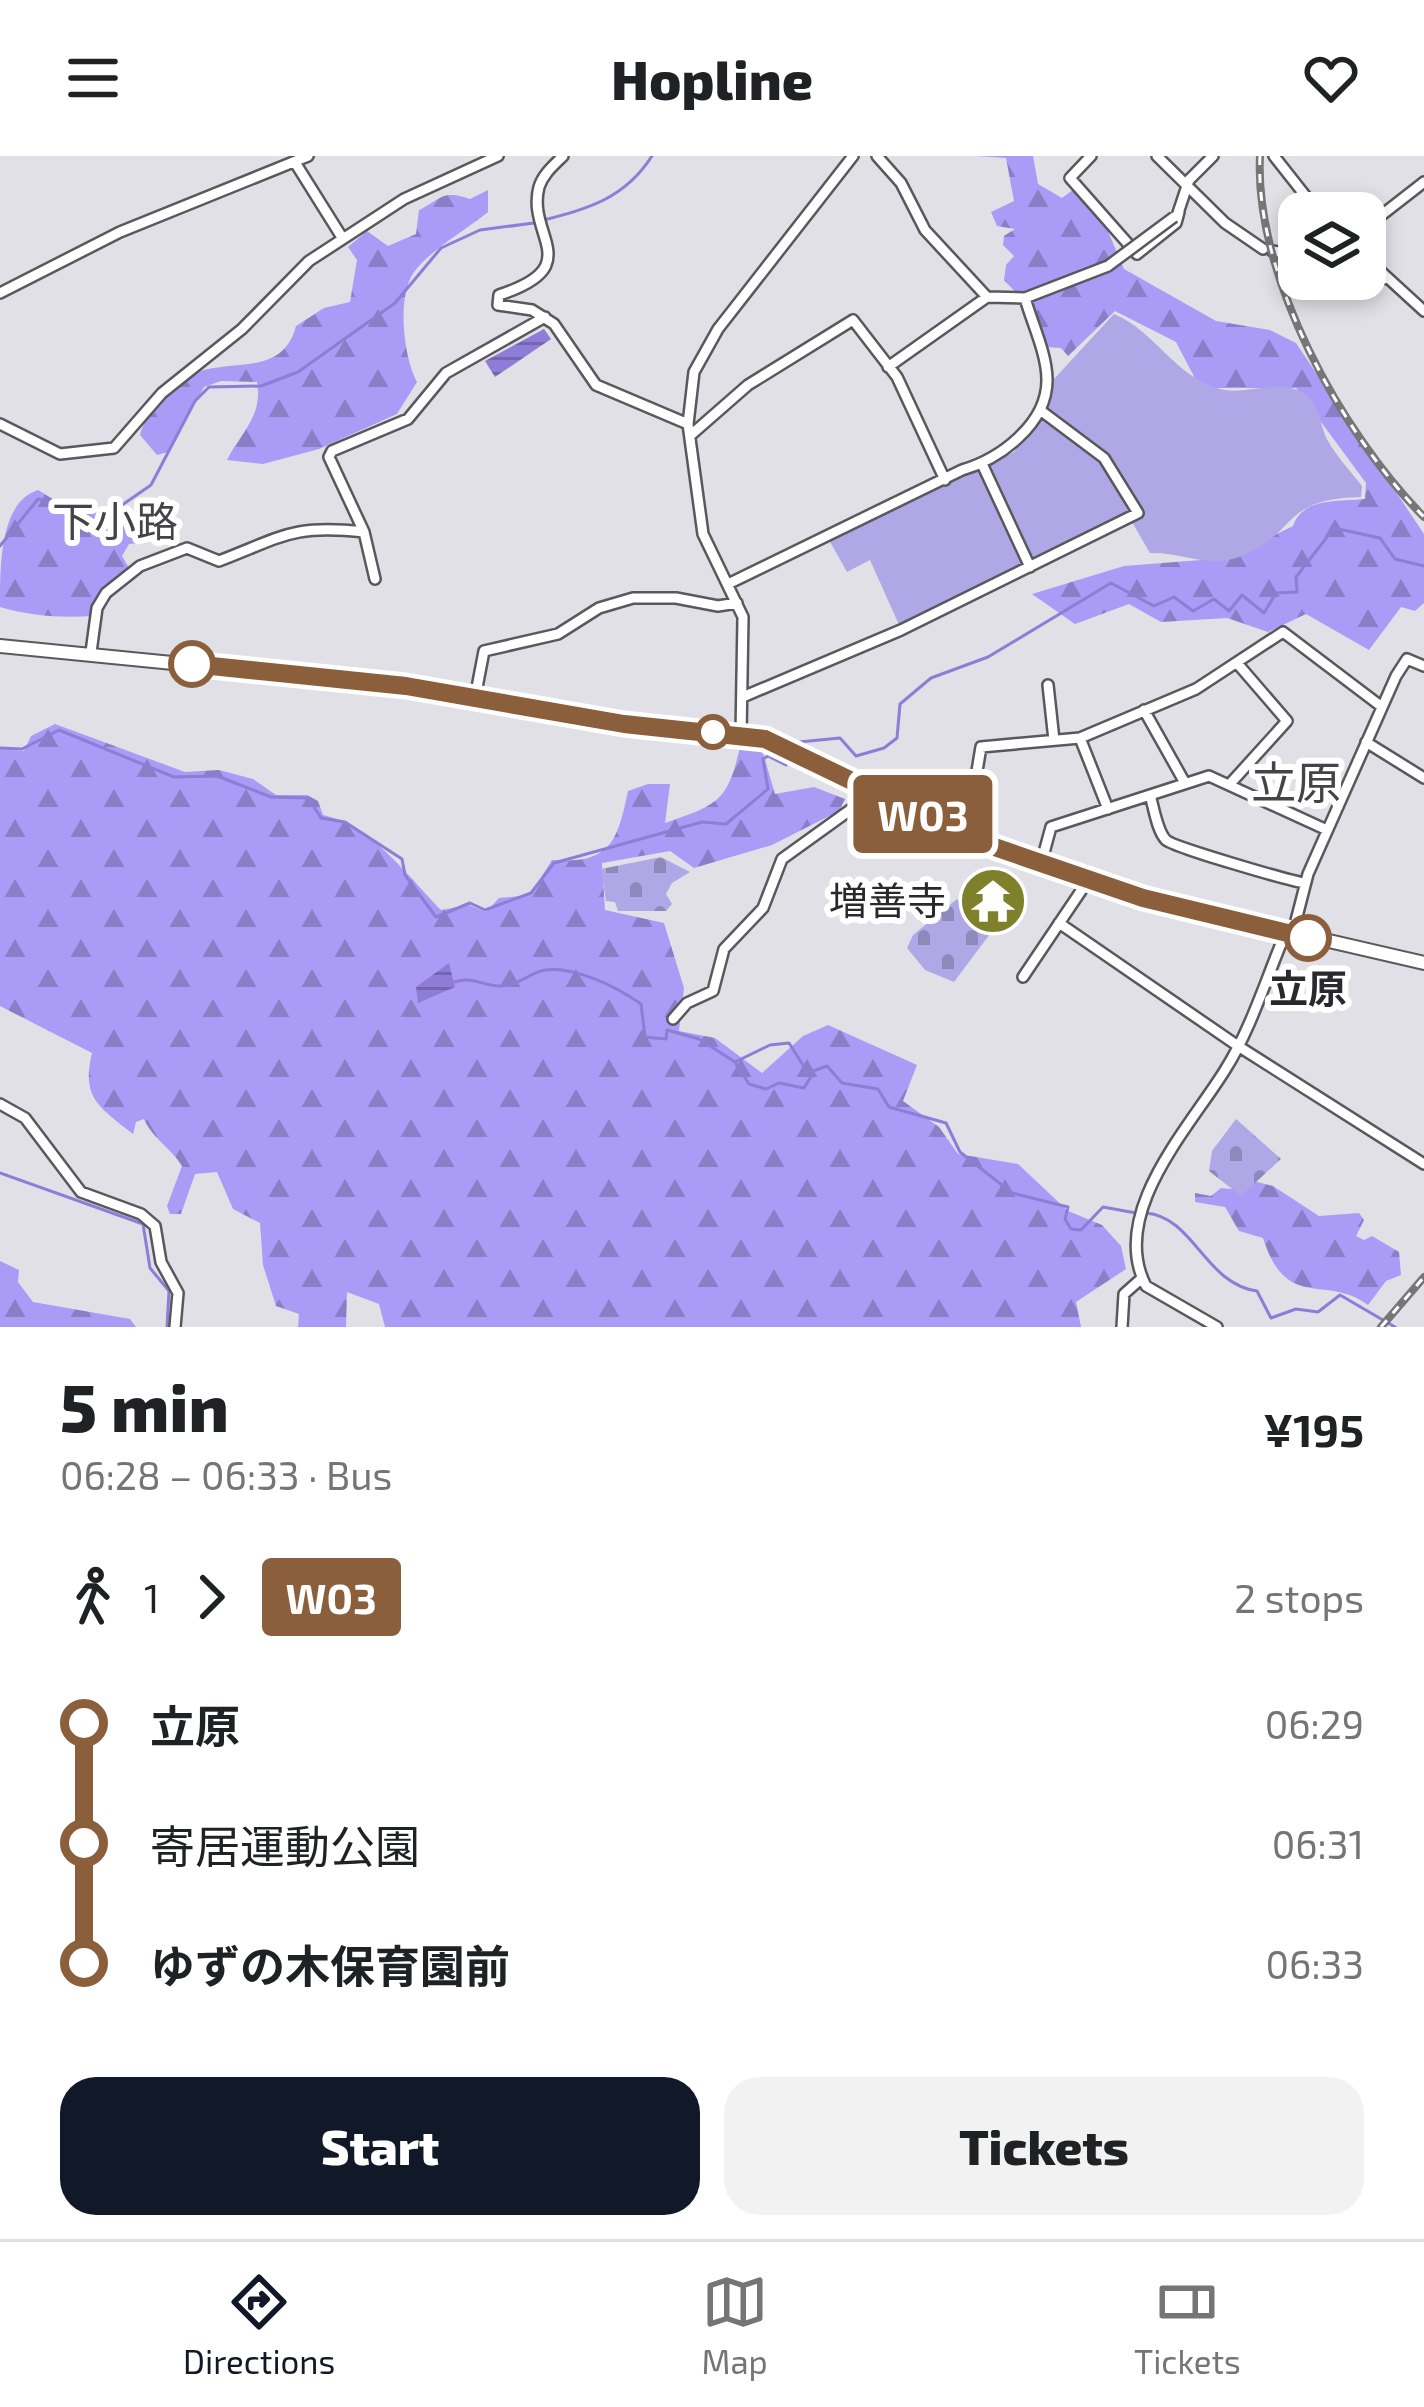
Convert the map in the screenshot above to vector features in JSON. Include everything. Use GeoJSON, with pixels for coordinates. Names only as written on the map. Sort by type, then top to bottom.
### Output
{"type":"FeatureCollection","features":[{"type":"Feature","properties":{"kind":"main road"},"geometry":{"type":"LineString","coordinates":[[0,646],[91,652],[475,698],[624,724],[782,743],[966,837],[1089,879],[1289,935],[1424,963]]}},
{"type":"Feature","properties":{"kind":"street"},"geometry":{"type":"LineString","coordinates":[[0,293],[120,232],[308,156]]}},
{"type":"Feature","properties":{"kind":"street"},"geometry":{"type":"LineString","coordinates":[[0,424],[60,454],[115,448],[168,388],[242,329],[304,265],[404,199],[498,156]]}},
{"type":"Feature","properties":{"kind":"street"},"geometry":{"type":"LineString","coordinates":[[563,156],[545,174],[538,194],[549,242],[546,262],[532,281],[496,300],[505,308],[545,316],[596,385],[690,429]]}},
{"type":"Feature","properties":{"kind":"street"},"geometry":{"type":"LineString","coordinates":[[741,735],[744,632],[737,603],[703,534],[688,394],[700,358],[754,278],[853,156]]}},
{"type":"Feature","properties":{"kind":"street"},"geometry":{"type":"LineString","coordinates":[[877,156],[901,183],[926,230],[987,297]]}},
{"type":"Feature","properties":{"kind":"street"},"geometry":{"type":"LineString","coordinates":[[1091,156],[1070,178],[1137,254],[1177,223],[1176,214],[1197,169],[1213,156]]}},
{"type":"Feature","properties":{"kind":"street"},"geometry":{"type":"LineString","coordinates":[[1157,156],[1187,188],[1268,250],[1278,252]]}},
{"type":"Feature","properties":{"kind":"street"},"geometry":{"type":"LineString","coordinates":[[1274,156],[1302,192]]}},
{"type":"Feature","properties":{"kind":"street"},"geometry":{"type":"LineString","coordinates":[[296,164],[343,239]]}},
{"type":"Feature","properties":{"kind":"street"},"geometry":{"type":"LineString","coordinates":[[1386,212],[1424,182]]}},
{"type":"Feature","properties":{"kind":"street"},"geometry":{"type":"LineString","coordinates":[[888,367],[987,297],[1025,298],[1108,266],[1176,214]]}},
{"type":"Feature","properties":{"kind":"street"},"geometry":{"type":"LineString","coordinates":[[1386,275],[1424,311]]}},
{"type":"Feature","properties":{"kind":"street"},"geometry":{"type":"LineString","coordinates":[[1386,278],[1390,279]]}},
{"type":"Feature","properties":{"kind":"street"},"geometry":{"type":"LineString","coordinates":[[728,584],[983,466],[1009,447],[1040,410],[1047,379],[1025,298]]}},
{"type":"Feature","properties":{"kind":"street"},"geometry":{"type":"LineString","coordinates":[[1411,298],[1424,298]]}},
{"type":"Feature","properties":{"kind":"street"},"geometry":{"type":"LineString","coordinates":[[375,579],[364,532],[329,457],[332,451],[408,418],[446,374],[545,316]]}},
{"type":"Feature","properties":{"kind":"street"},"geometry":{"type":"LineString","coordinates":[[690,429],[748,385],[853,320],[928,434],[927,449],[945,480]]}},
{"type":"Feature","properties":{"kind":"street"},"geometry":{"type":"LineString","coordinates":[[745,696],[783,684],[1138,513],[1104,458],[1040,410]]}},
{"type":"Feature","properties":{"kind":"street"},"geometry":{"type":"LineString","coordinates":[[983,466],[1030,567]]}},
{"type":"Feature","properties":{"kind":"street"},"geometry":{"type":"LineString","coordinates":[[91,652],[97,608],[106,592],[155,558],[187,548],[219,561],[251,543],[304,528],[364,532]]}},
{"type":"Feature","properties":{"kind":"street"},"geometry":{"type":"LineString","coordinates":[[475,698],[484,651],[558,634],[611,603],[653,598],[718,606],[737,603]]}},
{"type":"Feature","properties":{"kind":"street"},"geometry":{"type":"LineString","coordinates":[[966,837],[982,747],[1080,738],[1196,689],[1289,633],[1326,669],[1382,707]]}},
{"type":"Feature","properties":{"kind":"street"},"geometry":{"type":"LineString","coordinates":[[1217,1327],[1161,1299],[1142,1278],[1138,1235],[1148,1197],[1165,1161],[1238,1046],[1382,707],[1407,659],[1424,666]]}},
{"type":"Feature","properties":{"kind":"street"},"geometry":{"type":"LineString","coordinates":[[1229,785],[1287,721],[1237,662]]}},
{"type":"Feature","properties":{"kind":"street"},"geometry":{"type":"LineString","coordinates":[[1048,685],[1054,740]]}},
{"type":"Feature","properties":{"kind":"street"},"geometry":{"type":"LineString","coordinates":[[1144,710],[1186,783]]}},
{"type":"Feature","properties":{"kind":"street"},"geometry":{"type":"LineString","coordinates":[[1080,738],[1108,809]]}},
{"type":"Feature","properties":{"kind":"street"},"geometry":{"type":"LineString","coordinates":[[1366,742],[1424,778]]}},
{"type":"Feature","properties":{"kind":"street"},"geometry":{"type":"LineString","coordinates":[[1042,860],[1052,826],[1208,776],[1327,830]]}},
{"type":"Feature","properties":{"kind":"street"},"geometry":{"type":"LineString","coordinates":[[673,1019],[687,1003],[713,992],[724,949],[763,908],[782,859],[876,791]]}},
{"type":"Feature","properties":{"kind":"street"},"geometry":{"type":"LineString","coordinates":[[1150,795],[1163,838],[1174,845],[1238,861],[1268,878],[1305,884]]}},
{"type":"Feature","properties":{"kind":"street"},"geometry":{"type":"LineString","coordinates":[[1023,977],[1089,879]]}},
{"type":"Feature","properties":{"kind":"street"},"geometry":{"type":"LineString","coordinates":[[1059,923],[1238,1046],[1424,1164]]}},
{"type":"Feature","properties":{"kind":"street"},"geometry":{"type":"LineString","coordinates":[[0,1104],[25,1118],[81,1192],[141,1214],[154,1226],[161,1262],[180,1301],[175,1327]]}},
{"type":"Feature","properties":{"kind":"street"},"geometry":{"type":"LineString","coordinates":[[1122,1327],[1124,1294],[1142,1278]]}},
{"type":"Feature","properties":{"kind":"green space"},"geometry":{"type":"Polygon","coordinates":[[[977,156],[1033,156],[1038,184],[1062,198],[1074,189],[1095,201],[1124,269],[1216,321],[1270,330],[1296,343],[1424,534],[1424,603],[1415,611],[1401,607],[1369,650],[1306,614],[1268,632],[1227,618],[1161,622],[1129,604],[1075,624],[1032,594],[1124,566],[1227,558],[1293,526],[1313,506],[1365,499],[1366,483],[1296,388],[1200,388],[1176,342],[1115,311],[1068,356],[1061,348],[1046,347],[1035,312],[1004,280],[1006,265],[1014,256],[1003,245],[1004,236],[1015,229],[997,226],[991,212],[1014,201],[1006,158],[977,156]]]}},
{"type":"Feature","properties":{"kind":"green space"},"geometry":{"type":"Polygon","coordinates":[[[488,190],[488,212],[429,256],[408,283],[404,327],[417,382],[397,414],[319,449],[263,464],[227,460],[254,414],[258,394],[257,382],[221,381],[204,387],[168,452],[157,455],[140,435],[154,410],[187,377],[269,359],[290,342],[296,326],[324,308],[350,302],[357,260],[348,247],[367,231],[388,246],[416,234],[419,210],[437,199],[453,195],[470,199],[488,190]]]}},
{"type":"Feature","properties":{"kind":"green space"},"geometry":{"type":"Polygon","coordinates":[[[1114,314],[1204,383],[1230,391],[1283,387],[1303,393],[1316,409],[1332,447],[1362,486],[1361,497],[1335,499],[1303,510],[1262,546],[1220,561],[1150,553],[1129,517],[900,627],[870,560],[847,572],[829,540],[1014,452],[1048,407],[1054,379],[1114,314]]]}},
{"type":"Feature","properties":{"kind":"green space"},"geometry":{"type":"Polygon","coordinates":[[[38,490],[56,501],[145,527],[141,543],[129,544],[122,556],[129,568],[104,591],[92,616],[46,616],[0,607],[9,521],[25,497],[38,490]]]}},
{"type":"Feature","properties":{"kind":"green space"},"geometry":{"type":"Polygon","coordinates":[[[55,724],[185,772],[219,770],[253,779],[276,795],[307,795],[318,801],[323,815],[373,841],[441,910],[469,905],[486,912],[499,898],[530,895],[552,860],[599,854],[620,824],[628,791],[648,784],[670,784],[665,823],[719,797],[732,777],[741,743],[763,753],[775,794],[814,787],[845,799],[839,811],[772,845],[694,868],[670,851],[602,863],[605,910],[664,923],[684,988],[679,1031],[715,1038],[762,1073],[803,1036],[828,1025],[917,1065],[903,1101],[939,1127],[958,1154],[1018,1164],[1068,1211],[1102,1225],[1121,1246],[1126,1269],[1076,1302],[1081,1327],[385,1327],[379,1304],[347,1292],[346,1327],[298,1327],[299,1314],[276,1306],[263,1265],[260,1223],[233,1209],[217,1172],[195,1174],[181,1214],[170,1214],[167,1206],[182,1166],[144,1119],[136,1122],[133,1134],[96,1100],[89,1081],[92,1053],[0,1006],[0,749],[24,751],[31,736],[55,724]]]}},
{"type":"Feature","properties":{"kind":"green space"},"geometry":{"type":"Polygon","coordinates":[[[661,857],[690,872],[672,883],[666,894],[672,904],[666,911],[618,911],[615,902],[606,901],[601,869],[661,857]]]}},
{"type":"Feature","properties":{"kind":"green space"},"geometry":{"type":"Polygon","coordinates":[[[957,899],[990,934],[954,982],[925,970],[907,948],[913,935],[957,899]]]}},
{"type":"Feature","properties":{"kind":"green space"},"geometry":{"type":"Polygon","coordinates":[[[1236,1119],[1281,1159],[1241,1196],[1209,1171],[1212,1151],[1236,1119]]]}},
{"type":"Feature","properties":{"kind":"green space"},"geometry":{"type":"Polygon","coordinates":[[[1249,1180],[1273,1186],[1319,1216],[1359,1213],[1364,1220],[1356,1236],[1364,1240],[1372,1236],[1399,1252],[1401,1275],[1386,1281],[1368,1305],[1352,1296],[1295,1284],[1283,1276],[1263,1238],[1239,1231],[1225,1207],[1195,1202],[1195,1193],[1211,1196],[1221,1188],[1240,1190],[1249,1180]]]}},
{"type":"Feature","properties":{"kind":"green space"},"geometry":{"type":"Polygon","coordinates":[[[0,1261],[19,1270],[18,1282],[33,1302],[130,1319],[136,1327],[0,1327],[0,1261]]]}},
{"type":"Feature","properties":{"kind":"shaded area"},"geometry":{"type":"Polygon","coordinates":[[[544,329],[551,339],[495,377],[485,361],[544,329]]]}},
{"type":"Feature","properties":{"kind":"shaded area"},"geometry":{"type":"Polygon","coordinates":[[[449,963],[455,987],[418,1003],[416,987],[449,963]]]}},
{"type":"Feature","properties":{"kind":"waterway"},"geometry":{"type":"LineString","coordinates":[[544,220],[618,192],[652,156]]}},
{"type":"Feature","properties":{"kind":"waterway"},"geometry":{"type":"LineString","coordinates":[[0,546],[38,499],[109,514],[151,485],[195,401],[209,387],[261,386],[298,372],[395,303],[441,248],[480,230],[534,223]]}},
{"type":"Feature","properties":{"kind":"waterway"},"geometry":{"type":"LineString","coordinates":[[799,742],[840,738],[856,756],[884,748],[897,738],[900,704],[931,678],[988,657],[1111,583],[1154,606],[1174,597],[1193,611],[1214,599],[1229,611],[1242,595],[1264,613],[1276,593],[1297,592],[1296,577],[1334,528],[1380,538],[1395,559],[1424,566]]}},
{"type":"Feature","properties":{"kind":"waterway"},"geometry":{"type":"LineString","coordinates":[[0,748],[22,749],[59,730],[174,777],[217,776],[271,797],[308,798],[321,818],[345,822],[402,859],[405,875],[436,917],[470,903],[485,910],[531,893],[554,863],[702,822],[726,824],[768,789],[763,759],[768,756],[786,765],[793,756]]}},
{"type":"Feature","properties":{"kind":"waterway"},"geometry":{"type":"LineString","coordinates":[[454,982],[501,986],[545,970],[569,971],[641,1004],[645,1037],[666,1039],[667,1030],[699,1039],[735,1062],[770,1045],[789,1043],[808,1073],[827,1066],[842,1083],[878,1089],[889,1107],[946,1123],[960,1152],[1012,1193],[1068,1207],[1065,1219],[1071,1229],[1081,1230],[1103,1207],[1136,1213]]}},
{"type":"Feature","properties":{"kind":"waterway"},"geometry":{"type":"LineString","coordinates":[[736,1064],[749,1084],[766,1089],[779,1083],[804,1088],[812,1075]]}},
{"type":"Feature","properties":{"kind":"waterway"},"geometry":{"type":"LineString","coordinates":[[0,1173],[143,1224],[150,1268],[169,1291],[167,1327]]}},
{"type":"Feature","properties":{"kind":"waterway"},"geometry":{"type":"LineString","coordinates":[[1146,1213],[1176,1226],[1224,1276],[1257,1291],[1271,1318],[1296,1309],[1318,1312],[1340,1295],[1395,1327]]}},
{"type":"Feature","properties":{"kind":"railway"},"geometry":{"type":"LineString","coordinates":[[1260,156],[1271,251],[1309,350],[1363,442],[1424,517]]}},
{"type":"Feature","properties":{"kind":"railway"},"geometry":{"type":"LineString","coordinates":[[1381,1327],[1424,1277]]}},
{"type":"Feature","properties":{"kind":"bus line","name":"W03"},"geometry":{"type":"LineString","coordinates":[[192,664],[406,686],[624,724],[782,743],[974,840],[1143,898],[1308,938]]}},
{"type":"Feature","properties":{"kind":"place","name":"増善寺"},"geometry":{"type":"Point","coordinates":[993,901]}},
{"type":"Feature","properties":{"kind":"place","name":"立原"},"geometry":{"type":"Point","coordinates":[1308,938]}},
{"type":"Feature","properties":{"kind":"district","name":"下小路"},"geometry":{"type":"Point","coordinates":[115,522]}},
{"type":"Feature","properties":{"kind":"district","name":"立原"},"geometry":{"type":"Point","coordinates":[1296,783]}}]}
